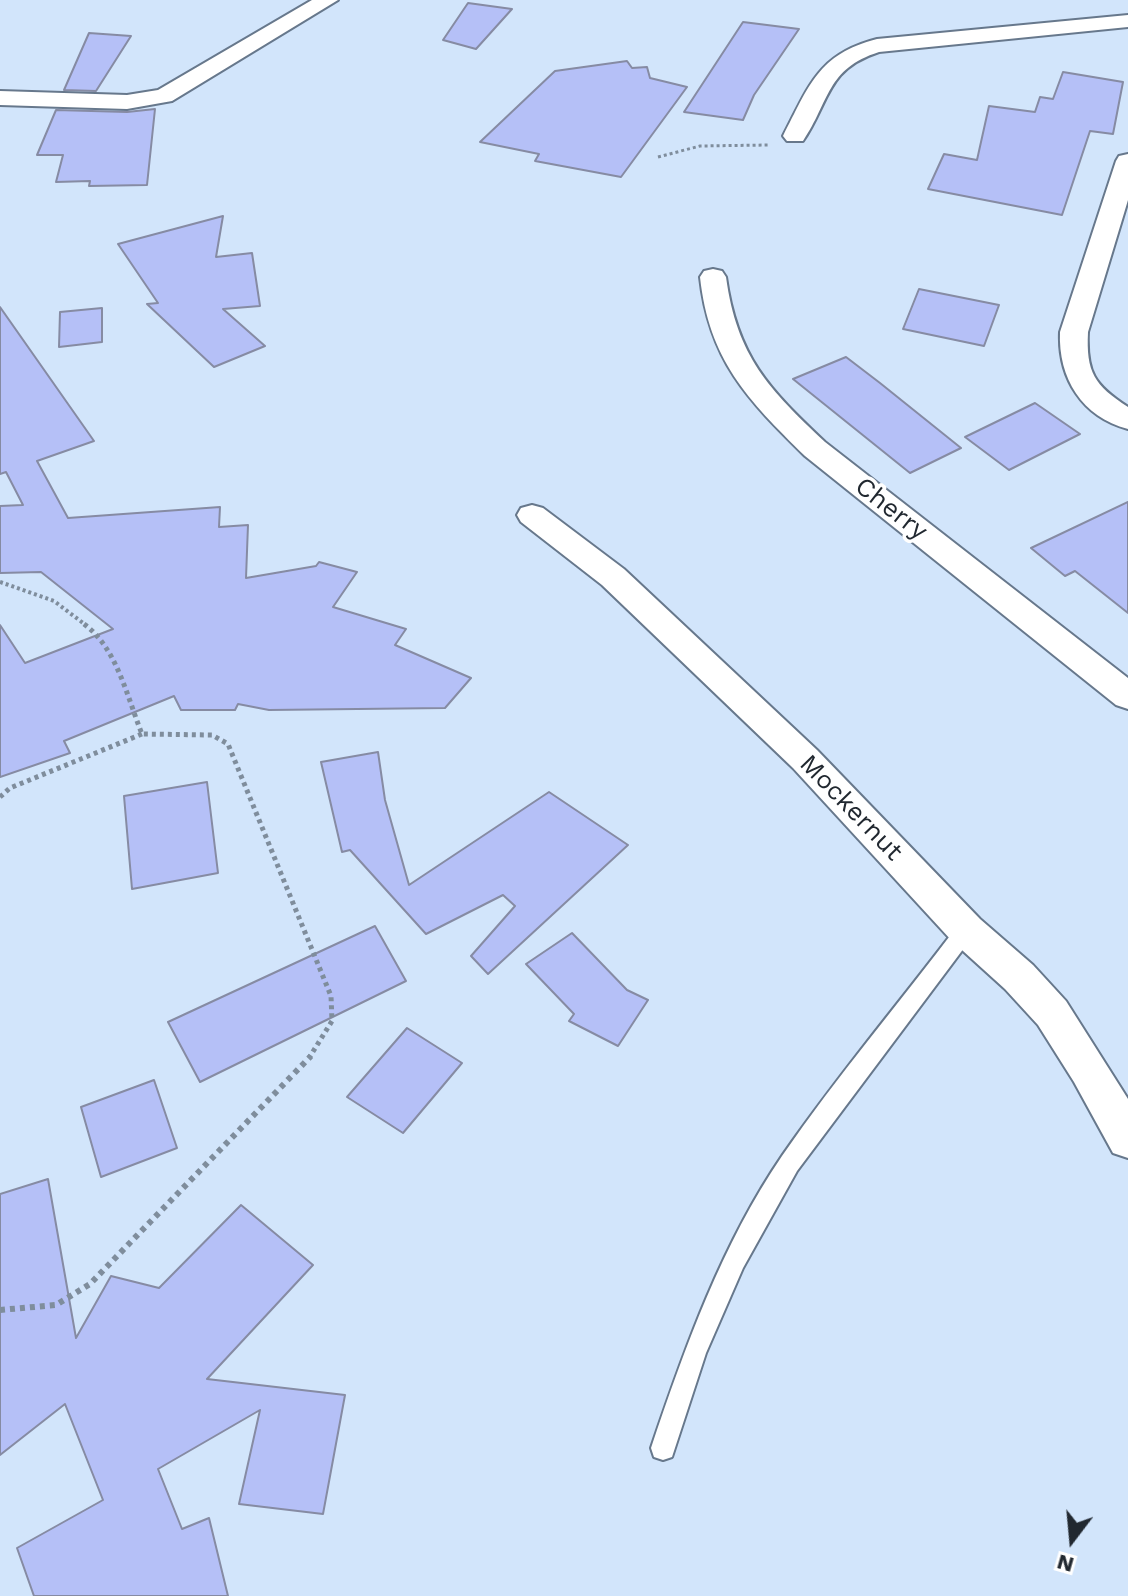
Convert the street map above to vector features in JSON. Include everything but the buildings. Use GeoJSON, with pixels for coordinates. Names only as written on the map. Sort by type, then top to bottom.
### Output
{"type":"FeatureCollection","features":[{"type":"Feature","properties":{"kind":"street"},"geometry":{"type":"LineString","coordinates":[[0,98],[127,102],[164,96],[327,0]]}},
{"type":"Feature","properties":{"kind":"street"},"geometry":{"type":"LineString","coordinates":[[795,136],[830,69],[842,57],[856,51],[877,46],[1128,21]]}},
{"type":"Feature","properties":{"kind":"street"},"geometry":{"type":"LineString","coordinates":[[1128,161],[1074,332],[1072,357],[1076,375],[1088,393],[1128,420]]}},
{"type":"Feature","properties":{"kind":"street","name":"Cherry"},"geometry":{"type":"LineString","coordinates":[[713,277],[718,314],[731,350],[781,415],[815,449],[1128,696]]}},
{"type":"Feature","properties":{"kind":"street","name":"Mockernut"},"geometry":{"type":"LineString","coordinates":[[532,515],[613,577],[794,749],[966,930],[1019,977],[1052,1013],[1089,1069],[1128,1139]]}},
{"type":"Feature","properties":{"kind":"lane"},"geometry":{"type":"LineString","coordinates":[[663,1448],[695,1352],[735,1260],[789,1164],[966,930]]}},
{"type":"Feature","properties":{"kind":"path"},"geometry":{"type":"LineString","coordinates":[[658,157],[700,146],[759,147],[795,136]]}},
{"type":"Feature","properties":{"kind":"path"},"geometry":{"type":"LineString","coordinates":[[0,582],[54,601],[97,633],[110,653],[142,734]]}},
{"type":"Feature","properties":{"kind":"path"},"geometry":{"type":"LineString","coordinates":[[0,797],[10,788],[142,734],[212,735],[228,744],[331,996],[332,1021],[315,1052],[90,1284],[56,1305],[0,1310]]}}]}
